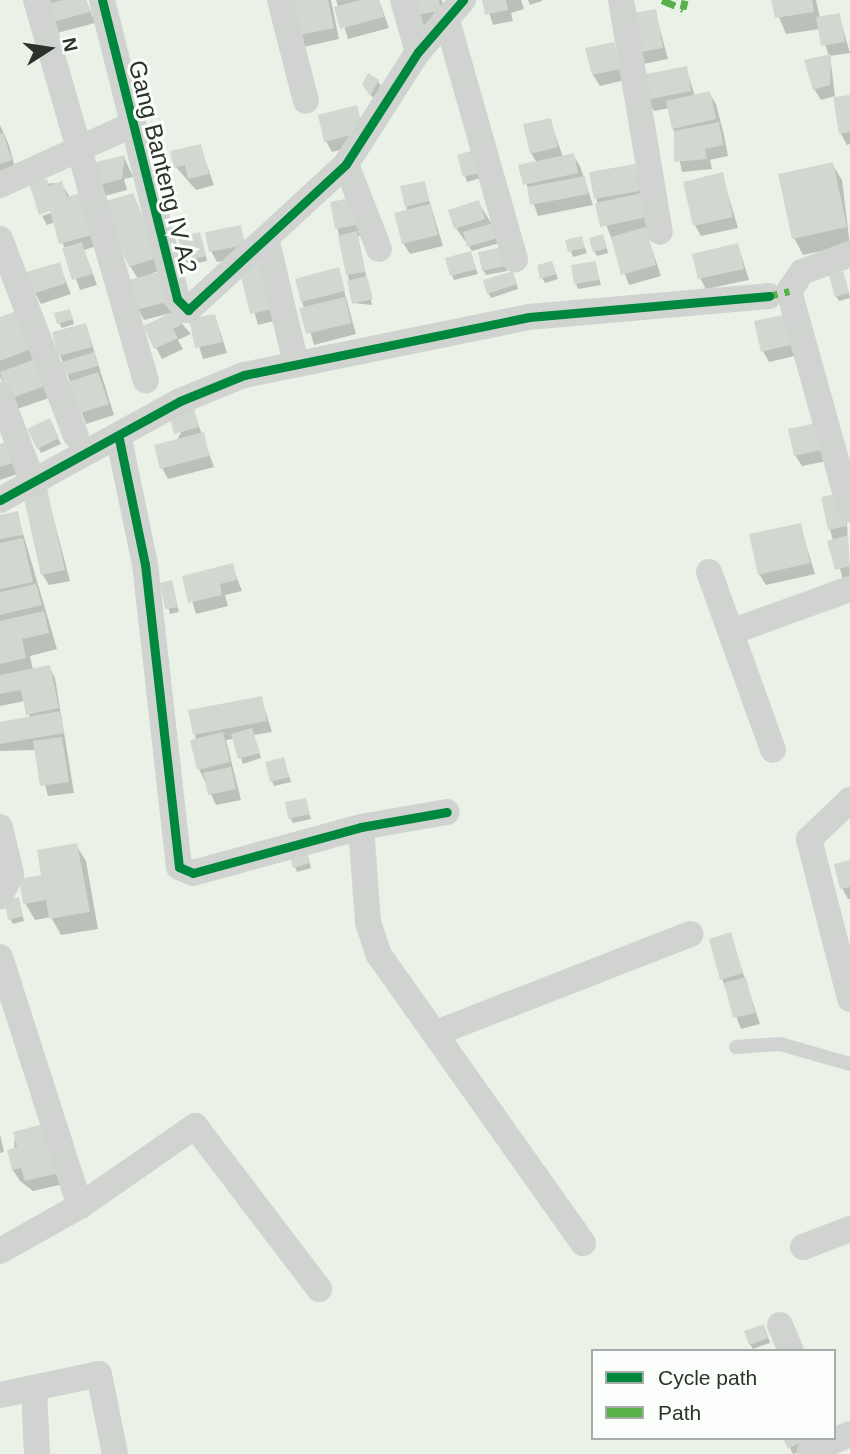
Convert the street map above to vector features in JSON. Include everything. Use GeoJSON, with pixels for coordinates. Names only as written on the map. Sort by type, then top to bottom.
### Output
{"type":"FeatureCollection","features":[{"type":"Feature","properties":{"kind":"street"},"geometry":{"type":"LineString","coordinates":[[36,0],[76,150],[146,380]]}},
{"type":"Feature","properties":{"kind":"street","name":"Gang Banteng IV A2"},"geometry":{"type":"LineString","coordinates":[[102,0],[131,125],[179,305],[194,308],[206,289],[267,242]]}},
{"type":"Feature","properties":{"kind":"street"},"geometry":{"type":"LineString","coordinates":[[280,0],[306,100]]}},
{"type":"Feature","properties":{"kind":"street"},"geometry":{"type":"LineString","coordinates":[[403,0],[418,52]]}},
{"type":"Feature","properties":{"kind":"street"},"geometry":{"type":"LineString","coordinates":[[621,0],[660,232]]}},
{"type":"Feature","properties":{"kind":"street"},"geometry":{"type":"LineString","coordinates":[[296,365],[267,242],[346,164],[418,52],[454,8]]}},
{"type":"Feature","properties":{"kind":"street"},"geometry":{"type":"LineString","coordinates":[[454,8],[514,260]]}},
{"type":"Feature","properties":{"kind":"street"},"geometry":{"type":"LineString","coordinates":[[0,185],[131,125]]}},
{"type":"Feature","properties":{"kind":"street"},"geometry":{"type":"LineString","coordinates":[[346,164],[379,249]]}},
{"type":"Feature","properties":{"kind":"street"},"geometry":{"type":"LineString","coordinates":[[0,239],[76,436]]}},
{"type":"Feature","properties":{"kind":"street"},"geometry":{"type":"LineString","coordinates":[[850,254],[802,272],[789,291],[850,510]]}},
{"type":"Feature","properties":{"kind":"street"},"geometry":{"type":"LineString","coordinates":[[0,500],[34,485],[219,382],[529,317],[769,296]]}},
{"type":"Feature","properties":{"kind":"street"},"geometry":{"type":"LineString","coordinates":[[0,395],[34,485]]}},
{"type":"Feature","properties":{"kind":"street"},"geometry":{"type":"LineString","coordinates":[[119,439],[145,564],[179,867],[193,873],[361,827],[447,812]]}},
{"type":"Feature","properties":{"kind":"street"},"geometry":{"type":"LineString","coordinates":[[709,572],[773,750]]}},
{"type":"Feature","properties":{"kind":"street"},"geometry":{"type":"LineString","coordinates":[[731,632],[850,589]]}},
{"type":"Feature","properties":{"kind":"street"},"geometry":{"type":"LineString","coordinates":[[850,800],[809,839],[850,999]]}},
{"type":"Feature","properties":{"kind":"street"},"geometry":{"type":"LineString","coordinates":[[0,827],[11,874],[0,897]]}},
{"type":"Feature","properties":{"kind":"street"},"geometry":{"type":"LineString","coordinates":[[361,827],[371,938],[439,1032],[583,1243]]}},
{"type":"Feature","properties":{"kind":"street"},"geometry":{"type":"LineString","coordinates":[[439,1032],[691,934]]}},
{"type":"Feature","properties":{"kind":"street"},"geometry":{"type":"LineString","coordinates":[[0,957],[80,1206]]}},
{"type":"Feature","properties":{"kind":"street"},"geometry":{"type":"LineString","coordinates":[[0,1251],[80,1206],[195,1126],[319,1289]]}},
{"type":"Feature","properties":{"kind":"street"},"geometry":{"type":"LineString","coordinates":[[803,1247],[850,1228]]}},
{"type":"Feature","properties":{"kind":"street"},"geometry":{"type":"LineString","coordinates":[[780,1325],[790,1349]]}},
{"type":"Feature","properties":{"kind":"street"},"geometry":{"type":"LineString","coordinates":[[0,1395],[99,1374],[116,1454]]}},
{"type":"Feature","properties":{"kind":"street"},"geometry":{"type":"LineString","coordinates":[[34,1388],[37,1454]]}},
{"type":"Feature","properties":{"kind":"lane"},"geometry":{"type":"LineString","coordinates":[[736,1047],[780,1044],[850,1064]]}},
{"type":"Feature","properties":{"kind":"building"},"geometry":{"type":"Polygon","coordinates":[[[63,0],[86,0],[90,12],[49,23],[44,5],[63,0]]]}},
{"type":"Feature","properties":{"kind":"building"},"geometry":{"type":"Polygon","coordinates":[[[283,0],[328,0],[334,28],[291,37],[283,0]]]}},
{"type":"Feature","properties":{"kind":"building"},"geometry":{"type":"Polygon","coordinates":[[[360,0],[379,0],[384,17],[340,29],[334,7],[360,0]]]}},
{"type":"Feature","properties":{"kind":"building"},"geometry":{"type":"Polygon","coordinates":[[[410,0],[439,0],[441,10],[414,16],[410,0]]]}},
{"type":"Feature","properties":{"kind":"building"},"geometry":{"type":"Polygon","coordinates":[[[482,0],[506,0],[508,10],[485,15],[482,0]]]}},
{"type":"Feature","properties":{"kind":"building"},"geometry":{"type":"Polygon","coordinates":[[[771,0],[812,0],[814,12],[775,18],[771,0]]]}},
{"type":"Feature","properties":{"kind":"building"},"geometry":{"type":"Polygon","coordinates":[[[656,9],[663,48],[635,53],[627,14],[656,9]]]}},
{"type":"Feature","properties":{"kind":"building"},"geometry":{"type":"Polygon","coordinates":[[[840,13],[845,42],[821,46],[816,17],[840,13]]]}},
{"type":"Feature","properties":{"kind":"building"},"geometry":{"type":"Polygon","coordinates":[[[614,42],[620,69],[592,75],[585,48],[614,42]]]}},
{"type":"Feature","properties":{"kind":"building"},"geometry":{"type":"Polygon","coordinates":[[[831,54],[830,85],[813,90],[804,60],[831,54]]]}},
{"type":"Feature","properties":{"kind":"building"},"geometry":{"type":"Polygon","coordinates":[[[687,66],[691,91],[646,100],[641,75],[687,66]]]}},
{"type":"Feature","properties":{"kind":"building"},"geometry":{"type":"Polygon","coordinates":[[[368,73],[379,80],[370,96],[362,84],[368,73]]]}},
{"type":"Feature","properties":{"kind":"building"},"geometry":{"type":"Polygon","coordinates":[[[710,91],[716,119],[672,129],[666,101],[710,91]]]}},
{"type":"Feature","properties":{"kind":"building"},"geometry":{"type":"Polygon","coordinates":[[[850,95],[850,132],[839,134],[833,97],[850,95]]]}},
{"type":"Feature","properties":{"kind":"building"},"geometry":{"type":"Polygon","coordinates":[[[357,105],[363,132],[324,142],[318,115],[357,105]]]}},
{"type":"Feature","properties":{"kind":"building"},"geometry":{"type":"Polygon","coordinates":[[[551,118],[558,147],[530,154],[523,124],[551,118]]]}},
{"type":"Feature","properties":{"kind":"building"},"geometry":{"type":"Polygon","coordinates":[[[719,122],[723,145],[705,149],[707,159],[674,162],[674,131],[719,122]]]}},
{"type":"Feature","properties":{"kind":"building"},"geometry":{"type":"Polygon","coordinates":[[[3,133],[12,160],[0,164],[0,134],[3,133]]]}},
{"type":"Feature","properties":{"kind":"building"},"geometry":{"type":"Polygon","coordinates":[[[201,144],[209,174],[188,179],[185,165],[174,168],[170,151],[201,144]]]}},
{"type":"Feature","properties":{"kind":"building"},"geometry":{"type":"Polygon","coordinates":[[[481,148],[487,171],[463,177],[457,155],[481,148]]]}},
{"type":"Feature","properties":{"kind":"building"},"geometry":{"type":"Polygon","coordinates":[[[574,153],[578,173],[523,185],[518,165],[574,153]]]}},
{"type":"Feature","properties":{"kind":"building"},"geometry":{"type":"Polygon","coordinates":[[[125,155],[122,179],[93,187],[88,164],[125,155]]]}},
{"type":"Feature","properties":{"kind":"building"},"geometry":{"type":"Polygon","coordinates":[[[833,162],[847,227],[792,239],[778,174],[833,162]]]}},
{"type":"Feature","properties":{"kind":"building"},"geometry":{"type":"Polygon","coordinates":[[[635,164],[640,191],[594,199],[589,172],[635,164]]]}},
{"type":"Feature","properties":{"kind":"building"},"geometry":{"type":"Polygon","coordinates":[[[723,172],[733,217],[693,226],[683,182],[723,172]]]}},
{"type":"Feature","properties":{"kind":"building"},"geometry":{"type":"Polygon","coordinates":[[[585,176],[588,194],[530,205],[527,187],[585,176]]]}},
{"type":"Feature","properties":{"kind":"building"},"geometry":{"type":"Polygon","coordinates":[[[47,179],[49,186],[62,181],[67,197],[83,192],[95,234],[59,244],[50,211],[39,215],[29,183],[47,179]]]}},
{"type":"Feature","properties":{"kind":"building"},"geometry":{"type":"Polygon","coordinates":[[[425,181],[429,201],[405,207],[400,186],[425,181]]]}},
{"type":"Feature","properties":{"kind":"building"},"geometry":{"type":"Polygon","coordinates":[[[647,192],[652,216],[600,227],[595,203],[647,192]]]}},
{"type":"Feature","properties":{"kind":"building"},"geometry":{"type":"Polygon","coordinates":[[[133,193],[160,257],[129,267],[100,203],[133,193]]]}},
{"type":"Feature","properties":{"kind":"building"},"geometry":{"type":"Polygon","coordinates":[[[360,196],[366,223],[335,229],[330,202],[360,196]]]}},
{"type":"Feature","properties":{"kind":"building"},"geometry":{"type":"Polygon","coordinates":[[[479,200],[485,219],[454,229],[448,210],[479,200]]]}},
{"type":"Feature","properties":{"kind":"building"},"geometry":{"type":"Polygon","coordinates":[[[430,204],[438,235],[402,244],[394,213],[430,204]]]}},
{"type":"Feature","properties":{"kind":"building"},"geometry":{"type":"Polygon","coordinates":[[[496,222],[501,237],[467,247],[463,232],[496,222]]]}},
{"type":"Feature","properties":{"kind":"building"},"geometry":{"type":"Polygon","coordinates":[[[241,225],[245,245],[209,252],[205,232],[241,225]]]}},
{"type":"Feature","properties":{"kind":"building"},"geometry":{"type":"Polygon","coordinates":[[[645,227],[656,265],[621,275],[611,237],[645,227]]]}},
{"type":"Feature","properties":{"kind":"building"},"geometry":{"type":"Polygon","coordinates":[[[357,231],[365,272],[346,275],[338,236],[357,231]]]}},
{"type":"Feature","properties":{"kind":"building"},"geometry":{"type":"Polygon","coordinates":[[[200,232],[206,256],[184,261],[178,237],[200,232]]]}},
{"type":"Feature","properties":{"kind":"building"},"geometry":{"type":"Polygon","coordinates":[[[603,234],[607,248],[593,252],[589,238],[603,234]]]}},
{"type":"Feature","properties":{"kind":"building"},"geometry":{"type":"Polygon","coordinates":[[[582,236],[585,248],[568,252],[565,240],[582,236]]]}},
{"type":"Feature","properties":{"kind":"building"},"geometry":{"type":"Polygon","coordinates":[[[82,242],[92,274],[72,280],[62,248],[82,242]]]}},
{"type":"Feature","properties":{"kind":"building"},"geometry":{"type":"Polygon","coordinates":[[[738,243],[744,269],[698,279],[692,254],[738,243]]]}},
{"type":"Feature","properties":{"kind":"building"},"geometry":{"type":"Polygon","coordinates":[[[502,247],[505,266],[482,271],[478,252],[502,247]]]}},
{"type":"Feature","properties":{"kind":"building"},"geometry":{"type":"Polygon","coordinates":[[[471,251],[476,269],[450,276],[445,258],[471,251]]]}},
{"type":"Feature","properties":{"kind":"building"},"geometry":{"type":"Polygon","coordinates":[[[552,261],[556,274],[540,279],[537,265],[552,261]]]}},
{"type":"Feature","properties":{"kind":"building"},"geometry":{"type":"Polygon","coordinates":[[[596,261],[599,280],[574,284],[571,265],[596,261]]]}},
{"type":"Feature","properties":{"kind":"building"},"geometry":{"type":"Polygon","coordinates":[[[60,262],[66,283],[33,294],[26,272],[60,262]]]}},
{"type":"Feature","properties":{"kind":"building"},"geometry":{"type":"Polygon","coordinates":[[[263,263],[273,309],[250,314],[239,268],[263,263]]]}},
{"type":"Feature","properties":{"kind":"building"},"geometry":{"type":"Polygon","coordinates":[[[339,267],[345,291],[301,302],[295,279],[339,267]]]}},
{"type":"Feature","properties":{"kind":"building"},"geometry":{"type":"Polygon","coordinates":[[[163,271],[171,301],[136,310],[129,280],[163,271]]]}},
{"type":"Feature","properties":{"kind":"building"},"geometry":{"type":"Polygon","coordinates":[[[513,271],[517,284],[487,294],[483,280],[513,271]]]}},
{"type":"Feature","properties":{"kind":"building"},"geometry":{"type":"Polygon","coordinates":[[[843,271],[849,293],[835,297],[829,275],[843,271]]]}},
{"type":"Feature","properties":{"kind":"building"},"geometry":{"type":"Polygon","coordinates":[[[367,276],[373,299],[352,304],[347,281],[367,276]]]}},
{"type":"Feature","properties":{"kind":"building"},"geometry":{"type":"Polygon","coordinates":[[[345,297],[351,323],[306,334],[299,308],[345,297]]]}},
{"type":"Feature","properties":{"kind":"building"},"geometry":{"type":"Polygon","coordinates":[[[25,308],[39,346],[0,361],[0,317],[25,308]]]}},
{"type":"Feature","properties":{"kind":"building"},"geometry":{"type":"Polygon","coordinates":[[[70,309],[73,319],[57,324],[54,313],[70,309]]]}},
{"type":"Feature","properties":{"kind":"building"},"geometry":{"type":"Polygon","coordinates":[[[179,309],[186,322],[173,329],[178,338],[154,349],[143,326],[179,309]]]}},
{"type":"Feature","properties":{"kind":"building"},"geometry":{"type":"Polygon","coordinates":[[[215,314],[222,342],[195,348],[189,319],[215,314]]]}},
{"type":"Feature","properties":{"kind":"building"},"geometry":{"type":"Polygon","coordinates":[[[788,314],[794,344],[761,352],[754,321],[788,314]]]}},
{"type":"Feature","properties":{"kind":"building"},"geometry":{"type":"Polygon","coordinates":[[[86,323],[92,347],[58,356],[52,332],[86,323]]]}},
{"type":"Feature","properties":{"kind":"building"},"geometry":{"type":"Polygon","coordinates":[[[94,352],[98,366],[63,376],[59,363],[94,352]]]}},
{"type":"Feature","properties":{"kind":"building"},"geometry":{"type":"Polygon","coordinates":[[[38,358],[47,385],[7,400],[0,372],[38,358]]]}},
{"type":"Feature","properties":{"kind":"building"},"geometry":{"type":"Polygon","coordinates":[[[98,372],[109,404],[78,414],[68,382],[98,372]]]}},
{"type":"Feature","properties":{"kind":"building"},"geometry":{"type":"Polygon","coordinates":[[[194,408],[199,427],[174,434],[169,415],[194,408]]]}},
{"type":"Feature","properties":{"kind":"building"},"geometry":{"type":"Polygon","coordinates":[[[50,418],[59,438],[37,449],[27,429],[50,418]]]}},
{"type":"Feature","properties":{"kind":"building"},"geometry":{"type":"Polygon","coordinates":[[[817,423],[822,450],[794,456],[788,429],[817,423]]]}},
{"type":"Feature","properties":{"kind":"building"},"geometry":{"type":"Polygon","coordinates":[[[204,432],[209,456],[160,469],[154,445],[204,432]]]}},
{"type":"Feature","properties":{"kind":"building"},"geometry":{"type":"Polygon","coordinates":[[[7,441],[15,462],[0,467],[0,444],[7,441]]]}},
{"type":"Feature","properties":{"kind":"building"},"geometry":{"type":"Polygon","coordinates":[[[47,488],[65,570],[41,575],[23,494],[47,488]]]}},
{"type":"Feature","properties":{"kind":"building"},"geometry":{"type":"Polygon","coordinates":[[[840,493],[847,526],[828,530],[821,497],[840,493]]]}},
{"type":"Feature","properties":{"kind":"building"},"geometry":{"type":"Polygon","coordinates":[[[18,511],[23,535],[0,539],[0,515],[18,511]]]}},
{"type":"Feature","properties":{"kind":"building"},"geometry":{"type":"Polygon","coordinates":[[[801,523],[810,563],[758,575],[749,534],[801,523]]]}},
{"type":"Feature","properties":{"kind":"building"},"geometry":{"type":"Polygon","coordinates":[[[848,535],[850,566],[835,570],[827,541],[848,535]]]}},
{"type":"Feature","properties":{"kind":"building"},"geometry":{"type":"Polygon","coordinates":[[[23,538],[33,582],[0,589],[0,543],[23,538]]]}},
{"type":"Feature","properties":{"kind":"building"},"geometry":{"type":"Polygon","coordinates":[[[233,563],[237,580],[220,584],[222,595],[188,603],[182,576],[233,563]]]}},
{"type":"Feature","properties":{"kind":"building"},"geometry":{"type":"Polygon","coordinates":[[[172,580],[178,607],[165,609],[160,583],[172,580]]]}},
{"type":"Feature","properties":{"kind":"building"},"geometry":{"type":"Polygon","coordinates":[[[36,584],[42,605],[0,615],[0,592],[36,584]]]}},
{"type":"Feature","properties":{"kind":"building"},"geometry":{"type":"Polygon","coordinates":[[[44,611],[49,633],[22,639],[26,658],[0,664],[0,621],[44,611]]]}},
{"type":"Feature","properties":{"kind":"building"},"geometry":{"type":"Polygon","coordinates":[[[50,665],[59,708],[26,715],[21,690],[0,694],[0,675],[50,665]]]}},
{"type":"Feature","properties":{"kind":"building"},"geometry":{"type":"Polygon","coordinates":[[[262,696],[267,721],[193,735],[188,710],[262,696]]]}},
{"type":"Feature","properties":{"kind":"building"},"geometry":{"type":"Polygon","coordinates":[[[60,711],[64,733],[0,744],[0,722],[60,711]]]}},
{"type":"Feature","properties":{"kind":"building"},"geometry":{"type":"Polygon","coordinates":[[[252,728],[260,753],[238,759],[231,734],[252,728]]]}},
{"type":"Feature","properties":{"kind":"building"},"geometry":{"type":"Polygon","coordinates":[[[223,732],[230,762],[197,770],[190,740],[223,732]]]}},
{"type":"Feature","properties":{"kind":"building"},"geometry":{"type":"Polygon","coordinates":[[[62,737],[69,782],[40,786],[33,741],[62,737]]]}},
{"type":"Feature","properties":{"kind":"building"},"geometry":{"type":"Polygon","coordinates":[[[284,757],[289,777],[270,782],[265,762],[284,757]]]}},
{"type":"Feature","properties":{"kind":"building"},"geometry":{"type":"Polygon","coordinates":[[[231,767],[236,789],[208,795],[203,773],[231,767]]]}},
{"type":"Feature","properties":{"kind":"building"},"geometry":{"type":"Polygon","coordinates":[[[306,798],[310,814],[288,819],[285,802],[306,798]]]}},
{"type":"Feature","properties":{"kind":"building"},"geometry":{"type":"Polygon","coordinates":[[[77,843],[90,912],[49,919],[46,900],[23,904],[19,879],[41,875],[37,850],[77,843]]]}},
{"type":"Feature","properties":{"kind":"building"},"geometry":{"type":"Polygon","coordinates":[[[305,846],[309,863],[293,868],[288,850],[305,846]]]}},
{"type":"Feature","properties":{"kind":"building"},"geometry":{"type":"Polygon","coordinates":[[[850,860],[850,887],[840,889],[834,864],[850,860]]]}},
{"type":"Feature","properties":{"kind":"building"},"geometry":{"type":"Polygon","coordinates":[[[19,897],[23,916],[8,920],[4,901],[19,897]]]}},
{"type":"Feature","properties":{"kind":"building"},"geometry":{"type":"Polygon","coordinates":[[[731,932],[743,973],[720,980],[709,939],[731,932]]]}},
{"type":"Feature","properties":{"kind":"building"},"geometry":{"type":"Polygon","coordinates":[[[746,977],[755,1013],[733,1018],[724,983],[746,977]]]}},
{"type":"Feature","properties":{"kind":"building"},"geometry":{"type":"Polygon","coordinates":[[[51,1122],[63,1172],[25,1181],[21,1168],[12,1170],[7,1150],[17,1147],[13,1132],[51,1122]]]}},
{"type":"Feature","properties":{"kind":"building"},"geometry":{"type":"Polygon","coordinates":[[[764,1324],[768,1338],[749,1345],[744,1331],[764,1324]]]}},
{"type":"Feature","properties":{"kind":"building"},"geometry":{"type":"Polygon","coordinates":[[[784,1440],[805,1440],[788,1449],[784,1440]]]}},
{"type":"Feature","properties":{"kind":"marked path"},"geometry":{"type":"LineString","coordinates":[[662,0],[683,9],[685,0]]}},
{"type":"Feature","properties":{"kind":"marked path"},"geometry":{"type":"LineString","coordinates":[[764,297],[789,291]]}},
{"type":"Feature","properties":{"kind":"cycle path"},"geometry":{"type":"LineString","coordinates":[[102,0],[177,299],[188,310],[346,164],[418,52],[463,0]]}},
{"type":"Feature","properties":{"kind":"cycle path"},"geometry":{"type":"LineString","coordinates":[[0,500],[180,401],[244,375],[529,317],[769,296]]}},
{"type":"Feature","properties":{"kind":"cycle path"},"geometry":{"type":"LineString","coordinates":[[119,439],[145,564],[179,867],[193,873],[361,827],[447,812]]}}]}
